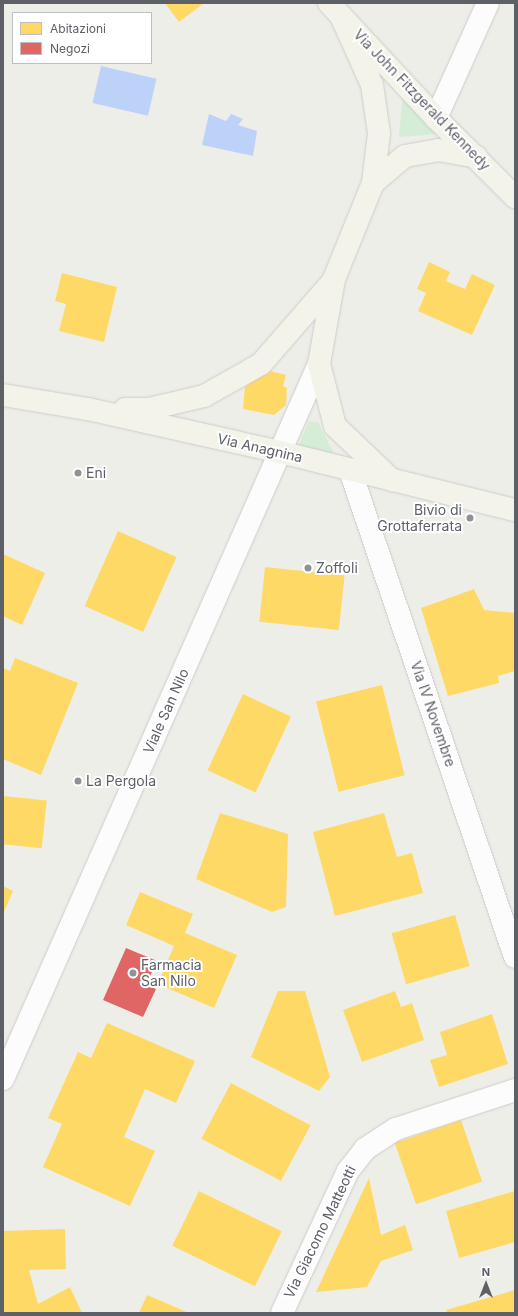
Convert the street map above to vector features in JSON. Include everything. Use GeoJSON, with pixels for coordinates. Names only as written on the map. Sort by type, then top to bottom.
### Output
{"type":"FeatureCollection","features":[{"type":"Feature","properties":{"kind":"main road","name":"Via John Fitzgerald Kennedy"},"geometry":{"type":"LineString","coordinates":[[335,10],[436,118],[515,197]]}},
{"type":"Feature","properties":{"kind":"main road"},"geometry":{"type":"LineString","coordinates":[[335,10],[372,85],[379,133],[373,183],[334,279],[319,364],[335,426],[393,481]]}},
{"type":"Feature","properties":{"kind":"main road"},"geometry":{"type":"LineString","coordinates":[[373,183],[405,156],[438,150],[476,158]]}},
{"type":"Feature","properties":{"kind":"main road"},"geometry":{"type":"LineString","coordinates":[[88,409],[149,409],[204,396],[261,364],[334,279]]}},
{"type":"Feature","properties":{"kind":"main road","name":"Via Anagnina"},"geometry":{"type":"LineString","coordinates":[[3,395],[88,409],[280,452],[515,510]]}},
{"type":"Feature","properties":{"kind":"street"},"geometry":{"type":"LineString","coordinates":[[436,118],[488,3]]}},
{"type":"Feature","properties":{"kind":"street","name":"Viale San Nilo"},"geometry":{"type":"LineString","coordinates":[[3,1079],[319,364]]}},
{"type":"Feature","properties":{"kind":"street","name":"Via IV Novembre"},"geometry":{"type":"LineString","coordinates":[[350,470],[515,957]]}},
{"type":"Feature","properties":{"kind":"street","name":"Via Giacomo Matteotti"},"geometry":{"type":"LineString","coordinates":[[282,1313],[348,1171],[365,1149],[396,1129],[515,1090]]}},
{"type":"Feature","properties":{"kind":"green space"},"geometry":{"type":"Polygon","coordinates":[[[404,83],[451,133],[399,137],[404,83]]]}},
{"type":"Feature","properties":{"kind":"green space"},"geometry":{"type":"Polygon","coordinates":[[[309,421],[318,422],[333,452],[329,459],[298,447],[309,421]]]}},
{"type":"Feature","properties":{"kind":"water"},"geometry":{"type":"Polygon","coordinates":[[[101,66],[157,79],[148,116],[92,103],[101,66]]]}},
{"type":"Feature","properties":{"kind":"water"},"geometry":{"type":"Polygon","coordinates":[[[209,114],[226,121],[231,114],[243,119],[238,125],[257,131],[253,156],[202,145],[209,114]]]}},
{"type":"Feature","properties":{"kind":"building: Abitazioni"},"geometry":{"type":"Polygon","coordinates":[[[165,3],[204,3],[179,22],[165,3]]]}},
{"type":"Feature","properties":{"kind":"building: Abitazioni"},"geometry":{"type":"Polygon","coordinates":[[[429,262],[450,272],[446,281],[465,289],[472,274],[495,285],[472,335],[418,311],[426,293],[417,289],[429,262]]]}},
{"type":"Feature","properties":{"kind":"building: Abitazioni"},"geometry":{"type":"Polygon","coordinates":[[[62,273],[117,287],[104,342],[59,331],[66,304],[55,301],[62,273]]]}},
{"type":"Feature","properties":{"kind":"building: Abitazioni"},"geometry":{"type":"Polygon","coordinates":[[[266,370],[286,375],[283,386],[287,388],[286,405],[274,415],[243,409],[245,387],[266,370]]]}},
{"type":"Feature","properties":{"kind":"building: Abitazioni"},"geometry":{"type":"Polygon","coordinates":[[[118,531],[176,557],[143,632],[85,606],[118,531]]]}},
{"type":"Feature","properties":{"kind":"building: Abitazioni"},"geometry":{"type":"Polygon","coordinates":[[[3,554],[45,573],[22,625],[3,616],[3,554]]]}},
{"type":"Feature","properties":{"kind":"building: Abitazioni"},"geometry":{"type":"Polygon","coordinates":[[[265,567],[345,575],[339,630],[259,622],[265,567]]]}},
{"type":"Feature","properties":{"kind":"building: Abitazioni"},"geometry":{"type":"Polygon","coordinates":[[[474,589],[484,610],[515,613],[515,671],[498,676],[499,683],[448,696],[421,608],[474,589]]]}},
{"type":"Feature","properties":{"kind":"building: Abitazioni"},"geometry":{"type":"Polygon","coordinates":[[[15,658],[78,683],[41,775],[3,759],[3,668],[10,671],[15,658]]]}},
{"type":"Feature","properties":{"kind":"building: Abitazioni"},"geometry":{"type":"Polygon","coordinates":[[[382,685],[404,775],[339,792],[316,701],[382,685]]]}},
{"type":"Feature","properties":{"kind":"building: Abitazioni"},"geometry":{"type":"Polygon","coordinates":[[[243,694],[291,716],[256,793],[208,770],[243,694]]]}},
{"type":"Feature","properties":{"kind":"building: Abitazioni"},"geometry":{"type":"Polygon","coordinates":[[[3,796],[47,801],[42,848],[3,844],[3,796]]]}},
{"type":"Feature","properties":{"kind":"building: Abitazioni"},"geometry":{"type":"Polygon","coordinates":[[[220,813],[288,834],[286,907],[272,912],[196,879],[220,813]]]}},
{"type":"Feature","properties":{"kind":"building: Abitazioni"},"geometry":{"type":"Polygon","coordinates":[[[384,813],[397,857],[412,853],[423,893],[335,916],[313,832],[384,813]]]}},
{"type":"Feature","properties":{"kind":"building: Abitazioni"},"geometry":{"type":"Polygon","coordinates":[[[3,886],[13,891],[3,914],[3,886]]]}},
{"type":"Feature","properties":{"kind":"building: Abitazioni"},"geometry":{"type":"Polygon","coordinates":[[[140,892],[193,914],[185,933],[237,955],[214,1008],[158,984],[174,946],[126,925],[140,892]]]}},
{"type":"Feature","properties":{"kind":"building: Abitazioni"},"geometry":{"type":"Polygon","coordinates":[[[455,915],[470,966],[406,984],[392,933],[455,915]]]}},
{"type":"Feature","properties":{"kind":"building: Abitazioni"},"geometry":{"type":"Polygon","coordinates":[[[278,991],[305,991],[330,1077],[319,1091],[251,1057],[278,991]]]}},
{"type":"Feature","properties":{"kind":"building: Abitazioni"},"geometry":{"type":"Polygon","coordinates":[[[395,991],[401,1007],[412,1003],[424,1040],[362,1062],[343,1010],[395,991]]]}},
{"type":"Feature","properties":{"kind":"building: Abitazioni"},"geometry":{"type":"Polygon","coordinates":[[[492,1014],[508,1064],[439,1087],[430,1060],[447,1055],[440,1032],[492,1014]]]}},
{"type":"Feature","properties":{"kind":"building: Abitazioni"},"geometry":{"type":"Polygon","coordinates":[[[107,1023],[195,1061],[176,1103],[145,1089],[124,1137],[155,1151],[130,1206],[43,1167],[62,1124],[48,1118],[78,1052],[91,1058],[107,1023]]]}},
{"type":"Feature","properties":{"kind":"building: Abitazioni"},"geometry":{"type":"Polygon","coordinates":[[[231,1083],[310,1125],[281,1181],[201,1139],[231,1083]]]}},
{"type":"Feature","properties":{"kind":"building: Abitazioni"},"geometry":{"type":"Polygon","coordinates":[[[461,1120],[482,1181],[416,1204],[395,1143],[461,1120]]]}},
{"type":"Feature","properties":{"kind":"building: Abitazioni"},"geometry":{"type":"Polygon","coordinates":[[[369,1178],[381,1235],[405,1225],[413,1250],[381,1261],[367,1287],[316,1292],[369,1178]]]}},
{"type":"Feature","properties":{"kind":"building: Abitazioni"},"geometry":{"type":"Polygon","coordinates":[[[199,1191],[282,1231],[255,1286],[172,1246],[199,1191]]]}},
{"type":"Feature","properties":{"kind":"building: Abitazioni"},"geometry":{"type":"Polygon","coordinates":[[[515,1191],[515,1242],[459,1258],[446,1211],[515,1191]]]}},
{"type":"Feature","properties":{"kind":"building: Abitazioni"},"geometry":{"type":"Polygon","coordinates":[[[65,1229],[66,1269],[29,1270],[38,1304],[70,1287],[82,1313],[3,1313],[3,1231],[65,1229]]]}},
{"type":"Feature","properties":{"kind":"building: Abitazioni"},"geometry":{"type":"Polygon","coordinates":[[[515,1290],[515,1313],[447,1313],[446,1310],[515,1290]]]}},
{"type":"Feature","properties":{"kind":"building: Abitazioni"},"geometry":{"type":"Polygon","coordinates":[[[147,1295],[189,1313],[139,1313],[147,1295]]]}},
{"type":"Feature","properties":{"kind":"building: Negozi","name":"Farmacia San Nilo"},"geometry":{"type":"Polygon","coordinates":[[[126,948],[157,961],[146,985],[156,989],[143,1017],[103,1000],[126,948]]]}},
{"type":"Feature","properties":{"kind":"place","name":"Eni"},"geometry":{"type":"Point","coordinates":[78,473]}},
{"type":"Feature","properties":{"kind":"place","name":"Bivio di Grottaferrata"},"geometry":{"type":"Point","coordinates":[470,518]}},
{"type":"Feature","properties":{"kind":"place","name":"Zoffoli"},"geometry":{"type":"Point","coordinates":[308,568]}},
{"type":"Feature","properties":{"kind":"place","name":"La Pergola"},"geometry":{"type":"Point","coordinates":[78,781]}},
{"type":"Feature","properties":{"kind":"place","name":"Farmacia San Nilo"},"geometry":{"type":"Point","coordinates":[133,973]}}]}
